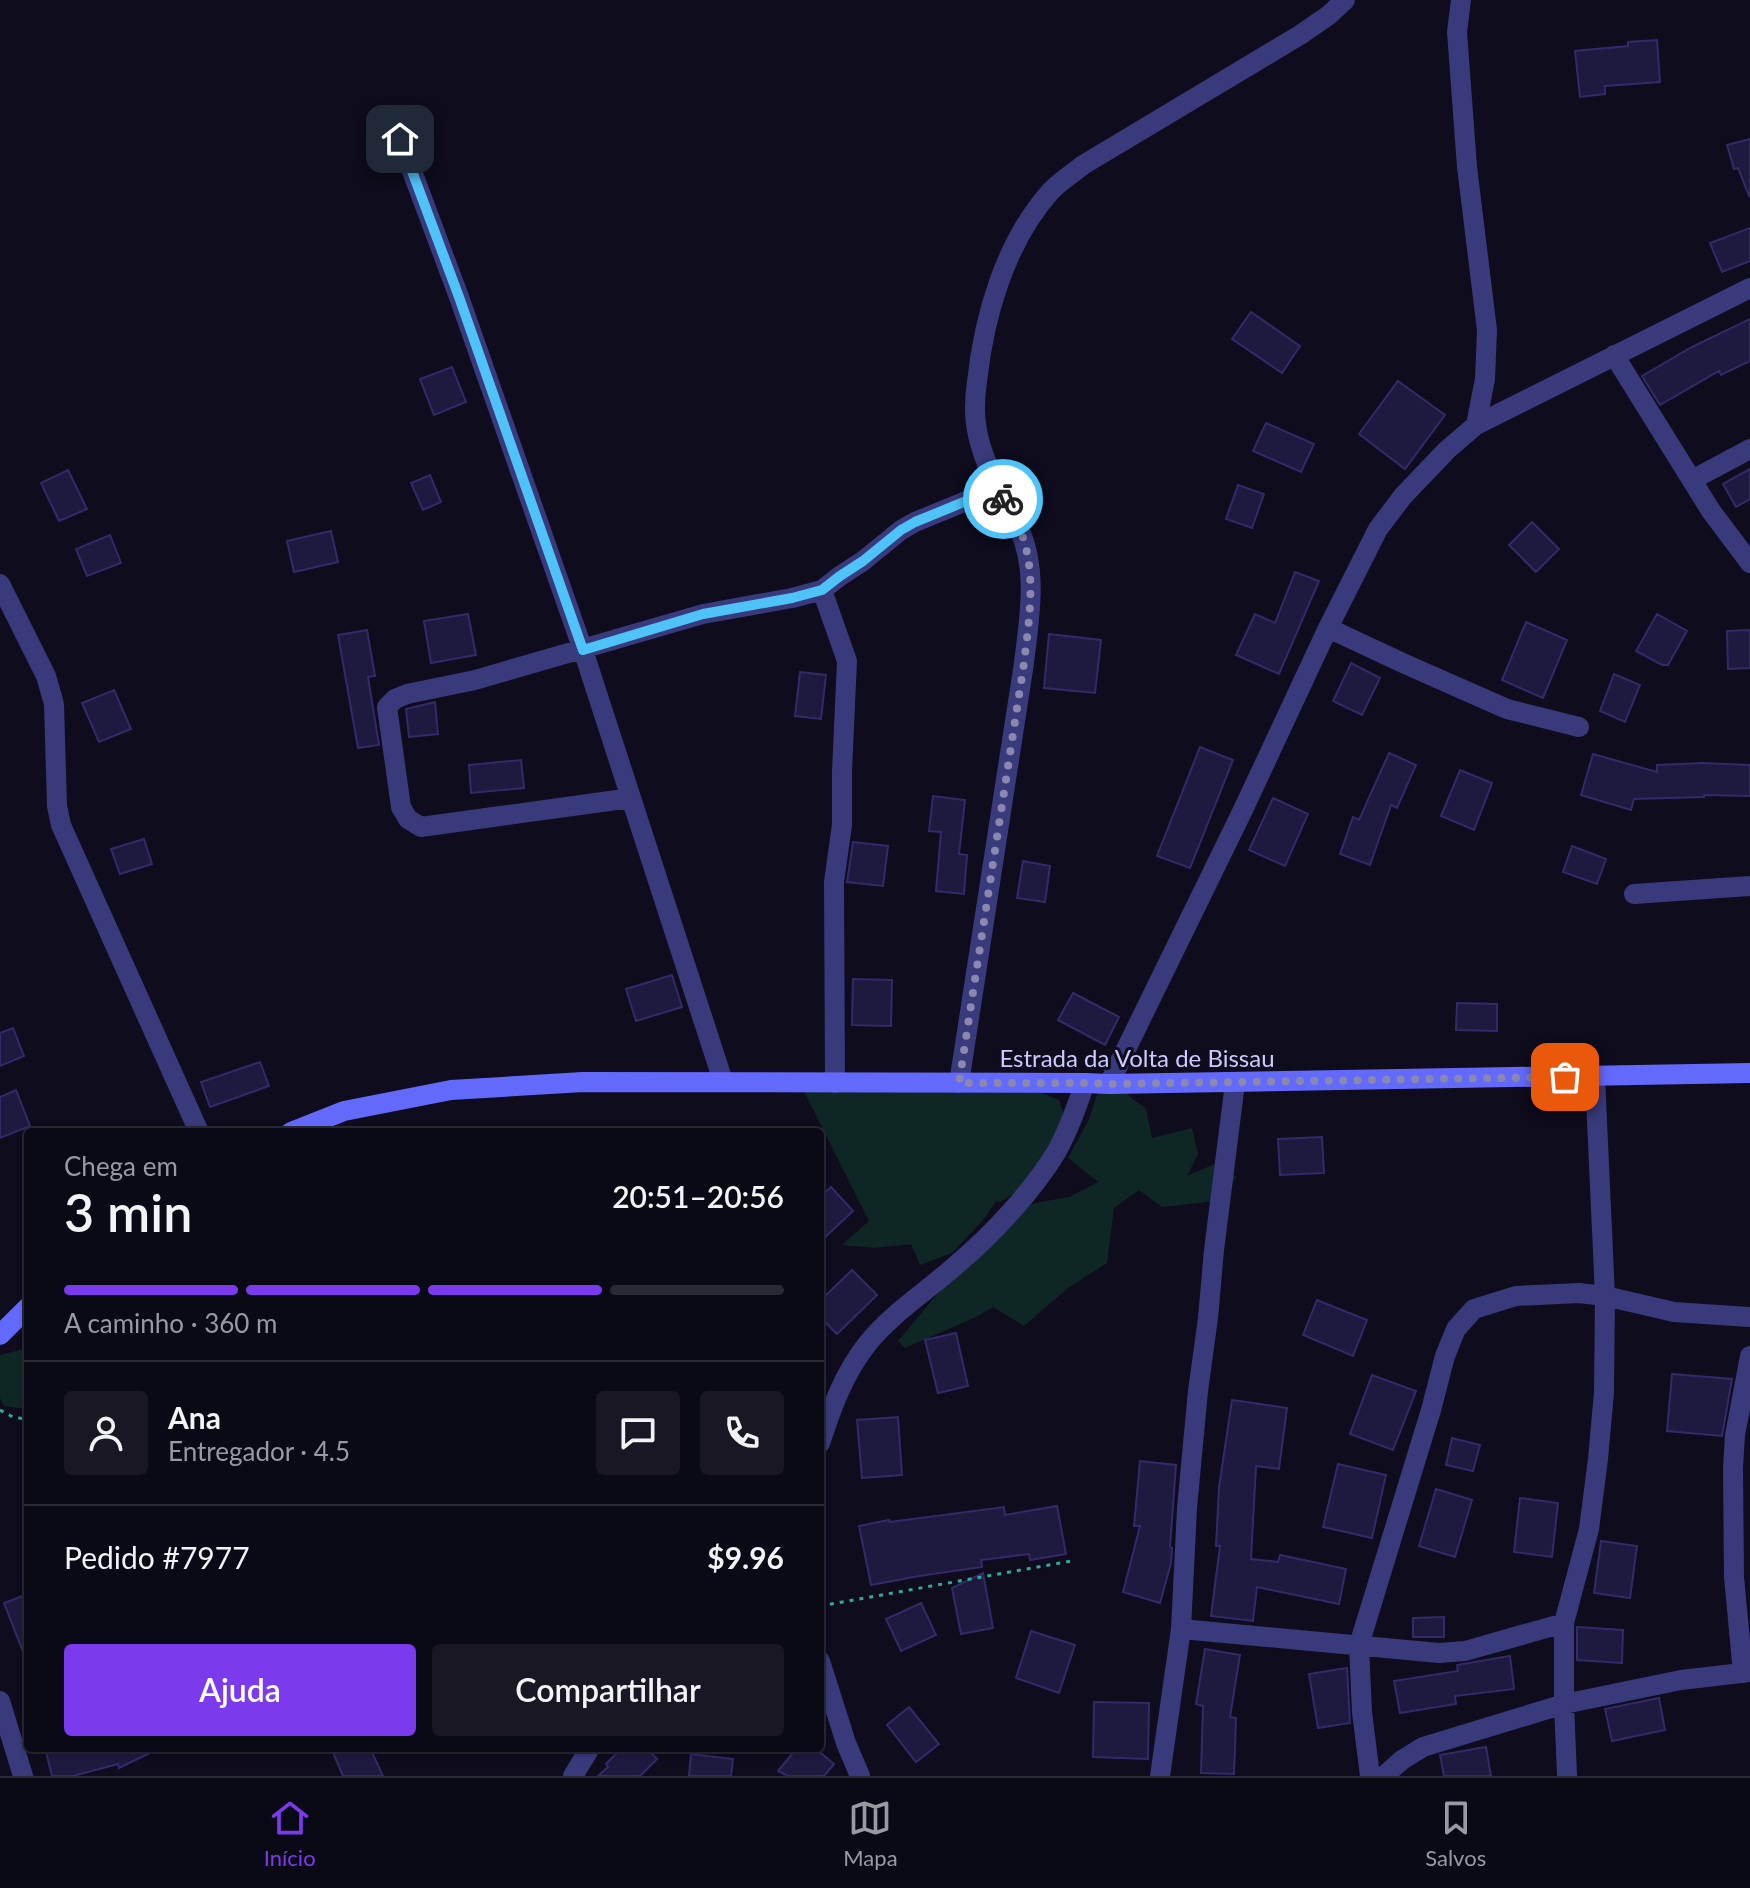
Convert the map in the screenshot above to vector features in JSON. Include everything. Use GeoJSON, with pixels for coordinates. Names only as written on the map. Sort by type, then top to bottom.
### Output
{"type":"FeatureCollection","features":[{"type":"Feature","properties":{"kind":"main road","name":"Estrada da Volta de Bissau"},"geometry":{"type":"LineString","coordinates":[[301,1128],[344,1111],[451,1090],[583,1082],[1109,1084],[1750,1073]]}},
{"type":"Feature","properties":{"kind":"main road"},"geometry":{"type":"LineString","coordinates":[[0,1335],[24,1311]]}},
{"type":"Feature","properties":{"kind":"street"},"geometry":{"type":"LineString","coordinates":[[959,1083],[1031,607],[1030,576],[1021,532],[998,488],[975,423],[980,356],[1007,262],[1026,224],[1051,190],[1083,165],[1300,35],[1345,0]]}},
{"type":"Feature","properties":{"kind":"street"},"geometry":{"type":"LineString","coordinates":[[1461,0],[1457,32],[1465,137],[1487,330],[1485,379],[1476,425]]}},
{"type":"Feature","properties":{"kind":"street"},"geometry":{"type":"LineString","coordinates":[[400,139],[583,650],[723,1081]]}},
{"type":"Feature","properties":{"kind":"street"},"geometry":{"type":"LineString","coordinates":[[1109,1084],[1328,628],[1378,529],[1403,496],[1476,425],[1750,288]]}},
{"type":"Feature","properties":{"kind":"street"},"geometry":{"type":"LineString","coordinates":[[1614,355],[1711,511],[1750,563]]}},
{"type":"Feature","properties":{"kind":"street"},"geometry":{"type":"LineString","coordinates":[[1692,480],[1750,449]]}},
{"type":"Feature","properties":{"kind":"street"},"geometry":{"type":"LineString","coordinates":[[631,798],[421,827],[408,819],[401,807],[387,707],[407,694],[475,680],[703,614],[822,590],[901,530],[998,488]]}},
{"type":"Feature","properties":{"kind":"street"},"geometry":{"type":"LineString","coordinates":[[0,584],[46,676],[54,704],[57,806],[61,825],[197,1128]]}},
{"type":"Feature","properties":{"kind":"street"},"geometry":{"type":"LineString","coordinates":[[822,590],[847,661],[842,825],[834,882],[835,1083]]}},
{"type":"Feature","properties":{"kind":"street"},"geometry":{"type":"LineString","coordinates":[[1328,628],[1507,709],[1579,727]]}},
{"type":"Feature","properties":{"kind":"street"},"geometry":{"type":"LineString","coordinates":[[1634,894],[1750,886]]}},
{"type":"Feature","properties":{"kind":"street"},"geometry":{"type":"LineString","coordinates":[[1567,1775],[1564,1623],[1589,1529],[1604,1377],[1605,1296],[1595,1077]]}},
{"type":"Feature","properties":{"kind":"street"},"geometry":{"type":"LineString","coordinates":[[824,1432],[843,1381],[868,1342],[955,1267],[1014,1207],[1056,1152],[1085,1083]]}},
{"type":"Feature","properties":{"kind":"street"},"geometry":{"type":"LineString","coordinates":[[1160,1776],[1181,1629],[1187,1508],[1198,1391],[1235,1083]]}},
{"type":"Feature","properties":{"kind":"street"},"geometry":{"type":"LineString","coordinates":[[1370,1776],[1362,1712],[1359,1645],[1445,1356],[1456,1329],[1474,1309],[1516,1296],[1579,1293],[1674,1312],[1750,1317]]}},
{"type":"Feature","properties":{"kind":"street"},"geometry":{"type":"LineString","coordinates":[[1384,1776],[1423,1747],[1564,1704],[1681,1680],[1746,1672],[1734,1577],[1733,1468],[1735,1435],[1750,1356]]}},
{"type":"Feature","properties":{"kind":"street"},"geometry":{"type":"LineString","coordinates":[[1181,1629],[1439,1653],[1465,1651],[1564,1623]]}},
{"type":"Feature","properties":{"kind":"street"},"geometry":{"type":"LineString","coordinates":[[0,1701],[23,1776]]}},
{"type":"Feature","properties":{"kind":"street"},"geometry":{"type":"LineString","coordinates":[[827,1706],[860,1776]]}},
{"type":"Feature","properties":{"kind":"street"},"geometry":{"type":"LineString","coordinates":[[573,1776],[588,1752]]}},
{"type":"Feature","properties":{"kind":"path"},"geometry":{"type":"LineString","coordinates":[[0,1410],[24,1419]]}},
{"type":"Feature","properties":{"kind":"path"},"geometry":{"type":"LineString","coordinates":[[824,1605],[1071,1561]]}},
{"type":"Feature","properties":{"kind":"green space"},"geometry":{"type":"Polygon","coordinates":[[[1126,1087],[1129,1096],[1146,1109],[1152,1138],[1192,1128],[1198,1154],[1187,1176],[1221,1161],[1236,1177],[1225,1200],[1162,1207],[1139,1190],[1114,1208],[1107,1263],[1068,1288],[1024,1326],[993,1307],[905,1348],[898,1341],[933,1299],[1019,1209],[1069,1197],[1098,1182],[1068,1158],[1089,1119],[1097,1095],[1104,1088],[1126,1087]]]}},
{"type":"Feature","properties":{"kind":"green space"},"geometry":{"type":"Polygon","coordinates":[[[804,1091],[1042,1093],[1059,1100],[1065,1118],[1060,1137],[1023,1188],[1000,1202],[996,1201],[984,1219],[952,1253],[920,1265],[911,1244],[874,1248],[842,1245],[869,1221],[804,1091]]]}},
{"type":"Feature","properties":{"kind":"green space"},"geometry":{"type":"Polygon","coordinates":[[[24,1349],[24,1408],[4,1406],[0,1398],[0,1355],[24,1349]]]}},
{"type":"Feature","properties":{"kind":"building"},"geometry":{"type":"Polygon","coordinates":[[[1657,40],[1660,82],[1605,86],[1605,94],[1580,97],[1575,51],[1657,40]]]}},
{"type":"Feature","properties":{"kind":"building"},"geometry":{"type":"Polygon","coordinates":[[[1750,139],[1749,196],[1738,168],[1734,169],[1727,145],[1750,139]]]}},
{"type":"Feature","properties":{"kind":"building"},"geometry":{"type":"Polygon","coordinates":[[[1750,228],[1750,261],[1722,272],[1710,243],[1750,228]]]}},
{"type":"Feature","properties":{"kind":"building"},"geometry":{"type":"Polygon","coordinates":[[[1251,312],[1300,346],[1282,373],[1232,339],[1251,312]]]}},
{"type":"Feature","properties":{"kind":"building"},"geometry":{"type":"Polygon","coordinates":[[[1750,319],[1750,361],[1721,375],[1719,371],[1660,405],[1642,376],[1750,319]]]}},
{"type":"Feature","properties":{"kind":"building"},"geometry":{"type":"Polygon","coordinates":[[[452,367],[466,402],[434,415],[420,379],[452,367]]]}},
{"type":"Feature","properties":{"kind":"building"},"geometry":{"type":"Polygon","coordinates":[[[1398,381],[1445,415],[1405,469],[1359,434],[1398,381]]]}},
{"type":"Feature","properties":{"kind":"building"},"geometry":{"type":"Polygon","coordinates":[[[1266,423],[1314,444],[1301,472],[1253,451],[1266,423]]]}},
{"type":"Feature","properties":{"kind":"building"},"geometry":{"type":"Polygon","coordinates":[[[1750,469],[1750,499],[1736,507],[1723,484],[1750,469]]]}},
{"type":"Feature","properties":{"kind":"building"},"geometry":{"type":"Polygon","coordinates":[[[68,470],[87,509],[59,521],[41,483],[68,470]]]}},
{"type":"Feature","properties":{"kind":"building"},"geometry":{"type":"Polygon","coordinates":[[[430,475],[441,502],[423,510],[411,483],[430,475]]]}},
{"type":"Feature","properties":{"kind":"building"},"geometry":{"type":"Polygon","coordinates":[[[1238,485],[1264,494],[1252,528],[1226,519],[1238,485]]]}},
{"type":"Feature","properties":{"kind":"building"},"geometry":{"type":"Polygon","coordinates":[[[1532,522],[1559,549],[1536,572],[1509,545],[1532,522]]]}},
{"type":"Feature","properties":{"kind":"building"},"geometry":{"type":"Polygon","coordinates":[[[331,531],[338,562],[294,572],[287,541],[331,531]]]}},
{"type":"Feature","properties":{"kind":"building"},"geometry":{"type":"Polygon","coordinates":[[[110,535],[121,563],[87,576],[76,549],[110,535]]]}},
{"type":"Feature","properties":{"kind":"building"},"geometry":{"type":"Polygon","coordinates":[[[1295,572],[1319,581],[1279,674],[1236,655],[1255,614],[1275,623],[1295,572]]]}},
{"type":"Feature","properties":{"kind":"building"},"geometry":{"type":"Polygon","coordinates":[[[468,614],[476,655],[431,663],[424,621],[468,614]]]}},
{"type":"Feature","properties":{"kind":"building"},"geometry":{"type":"Polygon","coordinates":[[[1657,614],[1687,631],[1668,665],[1662,665],[1636,651],[1657,614]]]}},
{"type":"Feature","properties":{"kind":"building"},"geometry":{"type":"Polygon","coordinates":[[[1526,622],[1567,640],[1543,698],[1502,680],[1526,622]]]}},
{"type":"Feature","properties":{"kind":"building"},"geometry":{"type":"Polygon","coordinates":[[[367,630],[375,676],[368,677],[379,745],[358,748],[338,635],[367,630]]]}},
{"type":"Feature","properties":{"kind":"building"},"geometry":{"type":"Polygon","coordinates":[[[1750,630],[1750,668],[1728,669],[1727,631],[1750,630]]]}},
{"type":"Feature","properties":{"kind":"building"},"geometry":{"type":"Polygon","coordinates":[[[1049,634],[1101,640],[1095,693],[1044,688],[1049,634]]]}},
{"type":"Feature","properties":{"kind":"building"},"geometry":{"type":"Polygon","coordinates":[[[1351,663],[1380,678],[1362,715],[1333,701],[1351,663]]]}},
{"type":"Feature","properties":{"kind":"building"},"geometry":{"type":"Polygon","coordinates":[[[800,672],[826,675],[821,719],[795,716],[800,672]]]}},
{"type":"Feature","properties":{"kind":"building"},"geometry":{"type":"Polygon","coordinates":[[[1614,674],[1640,685],[1625,722],[1600,711],[1614,674]]]}},
{"type":"Feature","properties":{"kind":"building"},"geometry":{"type":"Polygon","coordinates":[[[114,690],[131,729],[99,742],[82,703],[114,690]]]}},
{"type":"Feature","properties":{"kind":"building"},"geometry":{"type":"Polygon","coordinates":[[[435,702],[438,734],[409,737],[406,709],[435,702]]]}},
{"type":"Feature","properties":{"kind":"building"},"geometry":{"type":"Polygon","coordinates":[[[1200,747],[1233,760],[1190,868],[1157,856],[1200,747]]]}},
{"type":"Feature","properties":{"kind":"building"},"geometry":{"type":"Polygon","coordinates":[[[1389,753],[1416,765],[1397,808],[1391,805],[1370,865],[1340,854],[1353,817],[1359,820],[1389,753]]]}},
{"type":"Feature","properties":{"kind":"building"},"geometry":{"type":"Polygon","coordinates":[[[1593,754],[1657,772],[1657,765],[1750,765],[1750,796],[1634,799],[1631,810],[1581,795],[1593,754]]]}},
{"type":"Feature","properties":{"kind":"building"},"geometry":{"type":"Polygon","coordinates":[[[521,760],[524,788],[471,793],[469,765],[521,760]]]}},
{"type":"Feature","properties":{"kind":"building"},"geometry":{"type":"Polygon","coordinates":[[[1460,770],[1492,783],[1474,830],[1441,816],[1460,770]]]}},
{"type":"Feature","properties":{"kind":"building"},"geometry":{"type":"Polygon","coordinates":[[[933,796],[965,800],[959,854],[967,855],[964,894],[936,891],[941,832],[929,831],[933,796]]]}},
{"type":"Feature","properties":{"kind":"building"},"geometry":{"type":"Polygon","coordinates":[[[1273,798],[1308,814],[1285,866],[1249,850],[1273,798]]]}},
{"type":"Feature","properties":{"kind":"building"},"geometry":{"type":"Polygon","coordinates":[[[144,839],[152,864],[120,874],[111,849],[144,839]]]}},
{"type":"Feature","properties":{"kind":"building"},"geometry":{"type":"Polygon","coordinates":[[[853,842],[888,846],[883,886],[847,882],[853,842]]]}},
{"type":"Feature","properties":{"kind":"building"},"geometry":{"type":"Polygon","coordinates":[[[1572,846],[1606,859],[1597,884],[1563,872],[1572,846]]]}},
{"type":"Feature","properties":{"kind":"building"},"geometry":{"type":"Polygon","coordinates":[[[1023,861],[1050,866],[1045,902],[1017,898],[1023,861]]]}},
{"type":"Feature","properties":{"kind":"building"},"geometry":{"type":"Polygon","coordinates":[[[672,975],[682,1007],[636,1021],[626,989],[672,975]]]}},
{"type":"Feature","properties":{"kind":"building"},"geometry":{"type":"Polygon","coordinates":[[[853,979],[892,980],[891,1026],[852,1025],[853,979]]]}},
{"type":"Feature","properties":{"kind":"building"},"geometry":{"type":"Polygon","coordinates":[[[1073,993],[1119,1017],[1105,1045],[1058,1020],[1073,993]]]}},
{"type":"Feature","properties":{"kind":"building"},"geometry":{"type":"Polygon","coordinates":[[[1457,1003],[1497,1004],[1497,1031],[1456,1030],[1457,1003]]]}},
{"type":"Feature","properties":{"kind":"building"},"geometry":{"type":"Polygon","coordinates":[[[13,1028],[24,1056],[0,1066],[0,1033],[13,1028]]]}},
{"type":"Feature","properties":{"kind":"building"},"geometry":{"type":"Polygon","coordinates":[[[260,1062],[269,1086],[210,1107],[201,1082],[260,1062]]]}},
{"type":"Feature","properties":{"kind":"building"},"geometry":{"type":"Polygon","coordinates":[[[16,1090],[30,1126],[0,1138],[0,1097],[16,1090]]]}},
{"type":"Feature","properties":{"kind":"building"},"geometry":{"type":"Polygon","coordinates":[[[1322,1137],[1324,1173],[1280,1175],[1278,1139],[1322,1137]]]}},
{"type":"Feature","properties":{"kind":"building"},"geometry":{"type":"Polygon","coordinates":[[[831,1187],[853,1211],[824,1238],[824,1193],[831,1187]]]}},
{"type":"Feature","properties":{"kind":"building"},"geometry":{"type":"Polygon","coordinates":[[[852,1270],[877,1295],[837,1334],[824,1321],[824,1297],[852,1270]]]}},
{"type":"Feature","properties":{"kind":"building"},"geometry":{"type":"Polygon","coordinates":[[[1317,1300],[1367,1320],[1353,1356],[1303,1335],[1317,1300]]]}},
{"type":"Feature","properties":{"kind":"building"},"geometry":{"type":"Polygon","coordinates":[[[956,1333],[968,1386],[938,1393],[925,1340],[956,1333]]]}},
{"type":"Feature","properties":{"kind":"building"},"geometry":{"type":"Polygon","coordinates":[[[1672,1374],[1732,1379],[1722,1436],[1667,1431],[1672,1374]]]}},
{"type":"Feature","properties":{"kind":"building"},"geometry":{"type":"Polygon","coordinates":[[[1372,1375],[1416,1391],[1393,1450],[1350,1434],[1372,1375]]]}},
{"type":"Feature","properties":{"kind":"building"},"geometry":{"type":"Polygon","coordinates":[[[1232,1400],[1287,1408],[1279,1469],[1256,1466],[1251,1559],[1278,1562],[1280,1555],[1346,1569],[1339,1604],[1257,1587],[1253,1621],[1211,1616],[1220,1546],[1216,1546],[1219,1487],[1232,1400]]]}},
{"type":"Feature","properties":{"kind":"building"},"geometry":{"type":"Polygon","coordinates":[[[898,1417],[902,1475],[862,1478],[857,1420],[898,1417]]]}},
{"type":"Feature","properties":{"kind":"building"},"geometry":{"type":"Polygon","coordinates":[[[1452,1438],[1480,1445],[1473,1471],[1446,1465],[1452,1438]]]}},
{"type":"Feature","properties":{"kind":"building"},"geometry":{"type":"Polygon","coordinates":[[[1140,1461],[1176,1465],[1171,1563],[1160,1603],[1123,1592],[1140,1526],[1134,1526],[1140,1461]]]}},
{"type":"Feature","properties":{"kind":"building"},"geometry":{"type":"Polygon","coordinates":[[[1338,1464],[1386,1475],[1372,1538],[1323,1527],[1338,1464]]]}},
{"type":"Feature","properties":{"kind":"building"},"geometry":{"type":"Polygon","coordinates":[[[1436,1489],[1472,1500],[1455,1557],[1419,1546],[1436,1489]]]}},
{"type":"Feature","properties":{"kind":"building"},"geometry":{"type":"Polygon","coordinates":[[[1520,1498],[1558,1503],[1552,1557],[1514,1552],[1520,1498]]]}},
{"type":"Feature","properties":{"kind":"building"},"geometry":{"type":"Polygon","coordinates":[[[1057,1506],[1066,1554],[1030,1560],[1029,1554],[981,1560],[982,1567],[871,1585],[859,1526],[1004,1507],[1005,1515],[1057,1506]]]}},
{"type":"Feature","properties":{"kind":"building"},"geometry":{"type":"Polygon","coordinates":[[[1601,1541],[1637,1546],[1630,1598],[1594,1593],[1601,1541]]]}},
{"type":"Feature","properties":{"kind":"building"},"geometry":{"type":"Polygon","coordinates":[[[983,1573],[993,1628],[961,1634],[952,1588],[983,1573]]]}},
{"type":"Feature","properties":{"kind":"building"},"geometry":{"type":"Polygon","coordinates":[[[24,1596],[24,1654],[4,1603],[24,1596]]]}},
{"type":"Feature","properties":{"kind":"building"},"geometry":{"type":"Polygon","coordinates":[[[921,1603],[936,1635],[901,1651],[886,1619],[921,1603]]]}},
{"type":"Feature","properties":{"kind":"building"},"geometry":{"type":"Polygon","coordinates":[[[1444,1617],[1444,1637],[1413,1637],[1413,1618],[1444,1617]]]}},
{"type":"Feature","properties":{"kind":"building"},"geometry":{"type":"Polygon","coordinates":[[[1577,1627],[1623,1630],[1622,1663],[1577,1660],[1577,1627]]]}},
{"type":"Feature","properties":{"kind":"building"},"geometry":{"type":"Polygon","coordinates":[[[1031,1631],[1075,1645],[1059,1693],[1016,1678],[1031,1631]]]}},
{"type":"Feature","properties":{"kind":"building"},"geometry":{"type":"Polygon","coordinates":[[[1205,1649],[1240,1655],[1230,1717],[1236,1718],[1234,1774],[1201,1773],[1203,1706],[1196,1704],[1205,1649]]]}},
{"type":"Feature","properties":{"kind":"building"},"geometry":{"type":"Polygon","coordinates":[[[1510,1656],[1514,1689],[1455,1696],[1456,1704],[1400,1713],[1394,1681],[1458,1671],[1457,1665],[1510,1656]]]}},
{"type":"Feature","properties":{"kind":"building"},"geometry":{"type":"Polygon","coordinates":[[[1347,1668],[1350,1723],[1318,1728],[1309,1674],[1347,1668]]]}},
{"type":"Feature","properties":{"kind":"building"},"geometry":{"type":"Polygon","coordinates":[[[1659,1698],[1665,1730],[1612,1741],[1605,1709],[1659,1698]]]}},
{"type":"Feature","properties":{"kind":"building"},"geometry":{"type":"Polygon","coordinates":[[[1094,1702],[1149,1703],[1148,1759],[1093,1757],[1094,1702]]]}},
{"type":"Feature","properties":{"kind":"building"},"geometry":{"type":"Polygon","coordinates":[[[909,1707],[939,1744],[916,1762],[887,1725],[909,1707]]]}},
{"type":"Feature","properties":{"kind":"building"},"geometry":{"type":"Polygon","coordinates":[[[1486,1747],[1491,1776],[1444,1776],[1440,1755],[1486,1747]]]}},
{"type":"Feature","properties":{"kind":"building"},"geometry":{"type":"Polygon","coordinates":[[[46,1752],[152,1752],[119,1768],[118,1764],[73,1776],[52,1776],[46,1752]]]}},
{"type":"Feature","properties":{"kind":"building"},"geometry":{"type":"Polygon","coordinates":[[[333,1752],[372,1752],[383,1776],[343,1776],[333,1752]]]}},
{"type":"Feature","properties":{"kind":"building"},"geometry":{"type":"Polygon","coordinates":[[[618,1752],[650,1752],[657,1759],[640,1776],[598,1776],[608,1767],[606,1764],[618,1752]]]}},
{"type":"Feature","properties":{"kind":"building"},"geometry":{"type":"Polygon","coordinates":[[[794,1752],[820,1752],[834,1764],[824,1776],[788,1776],[778,1771],[794,1752]]]}},
{"type":"Feature","properties":{"kind":"building"},"geometry":{"type":"Polygon","coordinates":[[[691,1754],[733,1759],[731,1776],[689,1776],[691,1754]]]}},
{"type":"Feature","properties":{"kind":"way so far"},"geometry":{"type":"LineString","coordinates":[[1003,499],[1021,532],[1026,549],[1031,607],[959,1083],[1235,1083],[1565,1077]]}},
{"type":"Feature","properties":{"kind":"route"},"geometry":{"type":"LineString","coordinates":[[400,139],[583,650],[703,614],[822,590],[915,522],[998,488],[1003,499]]}}]}
